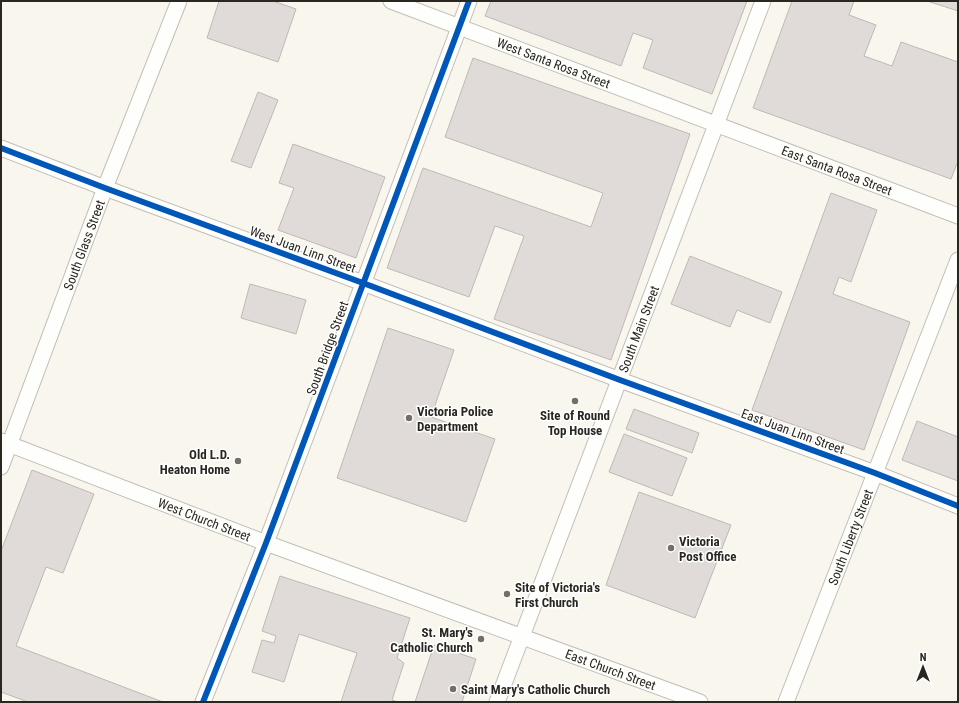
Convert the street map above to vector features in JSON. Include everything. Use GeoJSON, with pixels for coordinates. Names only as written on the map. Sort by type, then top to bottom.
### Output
{"type":"FeatureCollection","features":[{"type":"Feature","properties":{"kind":"street","name":"South Glass Street"},"geometry":{"type":"LineString","coordinates":[[1,467],[5,443],[179,1]]}},
{"type":"Feature","properties":{"kind":"street","name":"West Santa Rosa Street"},"geometry":{"type":"LineString","coordinates":[[391,1],[716,124]]}},
{"type":"Feature","properties":{"kind":"street","name":"South Bridge Street"},"geometry":{"type":"LineString","coordinates":[[204,702],[266,543],[470,1]]}},
{"type":"Feature","properties":{"kind":"street","name":"South Main Street"},"geometry":{"type":"LineString","coordinates":[[497,702],[763,1]]}},
{"type":"Feature","properties":{"kind":"street","name":"East Santa Rosa Street"},"geometry":{"type":"LineString","coordinates":[[716,124],[958,216]]}},
{"type":"Feature","properties":{"kind":"street","name":"West Juan Linn Street"},"geometry":{"type":"LineString","coordinates":[[1,148],[105,188],[363,282],[620,380]]}},
{"type":"Feature","properties":{"kind":"street","name":"South Liberty Street"},"geometry":{"type":"LineString","coordinates":[[786,702],[958,260]]}},
{"type":"Feature","properties":{"kind":"street","name":"East Juan Linn Street"},"geometry":{"type":"LineString","coordinates":[[620,380],[875,473],[958,506]]}},
{"type":"Feature","properties":{"kind":"street","name":"West Church Street"},"geometry":{"type":"LineString","coordinates":[[5,443],[266,543],[522,636]]}},
{"type":"Feature","properties":{"kind":"street","name":"East Church Street"},"geometry":{"type":"LineString","coordinates":[[522,636],[700,702]]}},
{"type":"Feature","properties":{"kind":"building"},"geometry":{"type":"Polygon","coordinates":[[[219,1],[273,1],[296,9],[278,62],[207,38],[219,1]]]}},
{"type":"Feature","properties":{"kind":"building"},"geometry":{"type":"Polygon","coordinates":[[[491,1],[747,1],[712,94],[643,68],[653,40],[633,33],[621,66],[485,16],[491,1]]]}},
{"type":"Feature","properties":{"kind":"building"},"geometry":{"type":"Polygon","coordinates":[[[792,1],[854,1],[849,15],[876,25],[864,56],[892,66],[901,42],[958,62],[958,161],[951,179],[753,108],[792,1]]]}},
{"type":"Feature","properties":{"kind":"building"},"geometry":{"type":"Polygon","coordinates":[[[927,1],[958,1],[958,11],[927,1]]]}},
{"type":"Feature","properties":{"kind":"building"},"geometry":{"type":"Polygon","coordinates":[[[473,58],[690,134],[611,360],[494,319],[524,236],[495,226],[469,297],[387,268],[423,168],[591,227],[603,193],[445,137],[473,58]]]}},
{"type":"Feature","properties":{"kind":"building"},"geometry":{"type":"Polygon","coordinates":[[[258,92],[278,100],[251,168],[231,161],[258,92]]]}},
{"type":"Feature","properties":{"kind":"building"},"geometry":{"type":"Polygon","coordinates":[[[293,144],[385,177],[356,258],[278,230],[294,188],[279,183],[293,144]]]}},
{"type":"Feature","properties":{"kind":"building"},"geometry":{"type":"Polygon","coordinates":[[[831,193],[877,210],[851,282],[839,277],[833,294],[910,322],[864,450],[752,410],[831,193]]]}},
{"type":"Feature","properties":{"kind":"building"},"geometry":{"type":"Polygon","coordinates":[[[690,256],[782,292],[770,323],[737,310],[730,327],[671,304],[690,256]]]}},
{"type":"Feature","properties":{"kind":"building"},"geometry":{"type":"Polygon","coordinates":[[[250,284],[306,300],[296,334],[241,318],[250,284]]]}},
{"type":"Feature","properties":{"kind":"building"},"geometry":{"type":"Polygon","coordinates":[[[388,328],[454,350],[431,417],[495,439],[466,522],[337,478],[388,328]]]}},
{"type":"Feature","properties":{"kind":"building"},"geometry":{"type":"Polygon","coordinates":[[[634,409],[699,433],[692,453],[626,429],[634,409]]]}},
{"type":"Feature","properties":{"kind":"building"},"geometry":{"type":"Polygon","coordinates":[[[917,421],[958,437],[958,481],[902,460],[917,421]]]}},
{"type":"Feature","properties":{"kind":"building"},"geometry":{"type":"Polygon","coordinates":[[[624,434],[687,458],[672,496],[609,472],[624,434]]]}},
{"type":"Feature","properties":{"kind":"building"},"geometry":{"type":"Polygon","coordinates":[[[32,470],[94,494],[63,573],[46,567],[16,646],[163,702],[28,702],[1,692],[1,551],[32,470]]]}},
{"type":"Feature","properties":{"kind":"building","name":"Victoria Post Office"},"geometry":{"type":"Polygon","coordinates":[[[639,492],[731,525],[695,618],[606,585],[639,492]]]}},
{"type":"Feature","properties":{"kind":"building"},"geometry":{"type":"Polygon","coordinates":[[[280,576],[410,618],[397,658],[404,663],[392,700],[398,702],[341,702],[357,653],[299,634],[284,682],[252,672],[262,640],[274,643],[276,636],[262,631],[280,576]]]}},
{"type":"Feature","properties":{"kind":"building"},"geometry":{"type":"Polygon","coordinates":[[[434,645],[476,659],[462,702],[415,702],[434,645]]]}},
{"type":"Feature","properties":{"kind":"cycle path"},"geometry":{"type":"LineString","coordinates":[[203,702],[266,543],[469,1]]}},
{"type":"Feature","properties":{"kind":"cycle path"},"geometry":{"type":"LineString","coordinates":[[1,148],[620,380],[875,473],[958,506]]}},
{"type":"Feature","properties":{"kind":"place","name":"Site of Round Top House"},"geometry":{"type":"Point","coordinates":[575,401]}},
{"type":"Feature","properties":{"kind":"place","name":"Victoria Police Department"},"geometry":{"type":"Point","coordinates":[409,418]}},
{"type":"Feature","properties":{"kind":"place","name":"Old L.D. Heaton Home"},"geometry":{"type":"Point","coordinates":[238,461]}},
{"type":"Feature","properties":{"kind":"place","name":"Victoria Post Office"},"geometry":{"type":"Point","coordinates":[671,548]}},
{"type":"Feature","properties":{"kind":"place","name":"Site of Victoria's First Church"},"geometry":{"type":"Point","coordinates":[507,594]}},
{"type":"Feature","properties":{"kind":"place","name":"St. Mary's Catholic Church"},"geometry":{"type":"Point","coordinates":[481,639]}},
{"type":"Feature","properties":{"kind":"place","name":"Saint Mary's Catholic Church"},"geometry":{"type":"Point","coordinates":[453,689]}}]}
